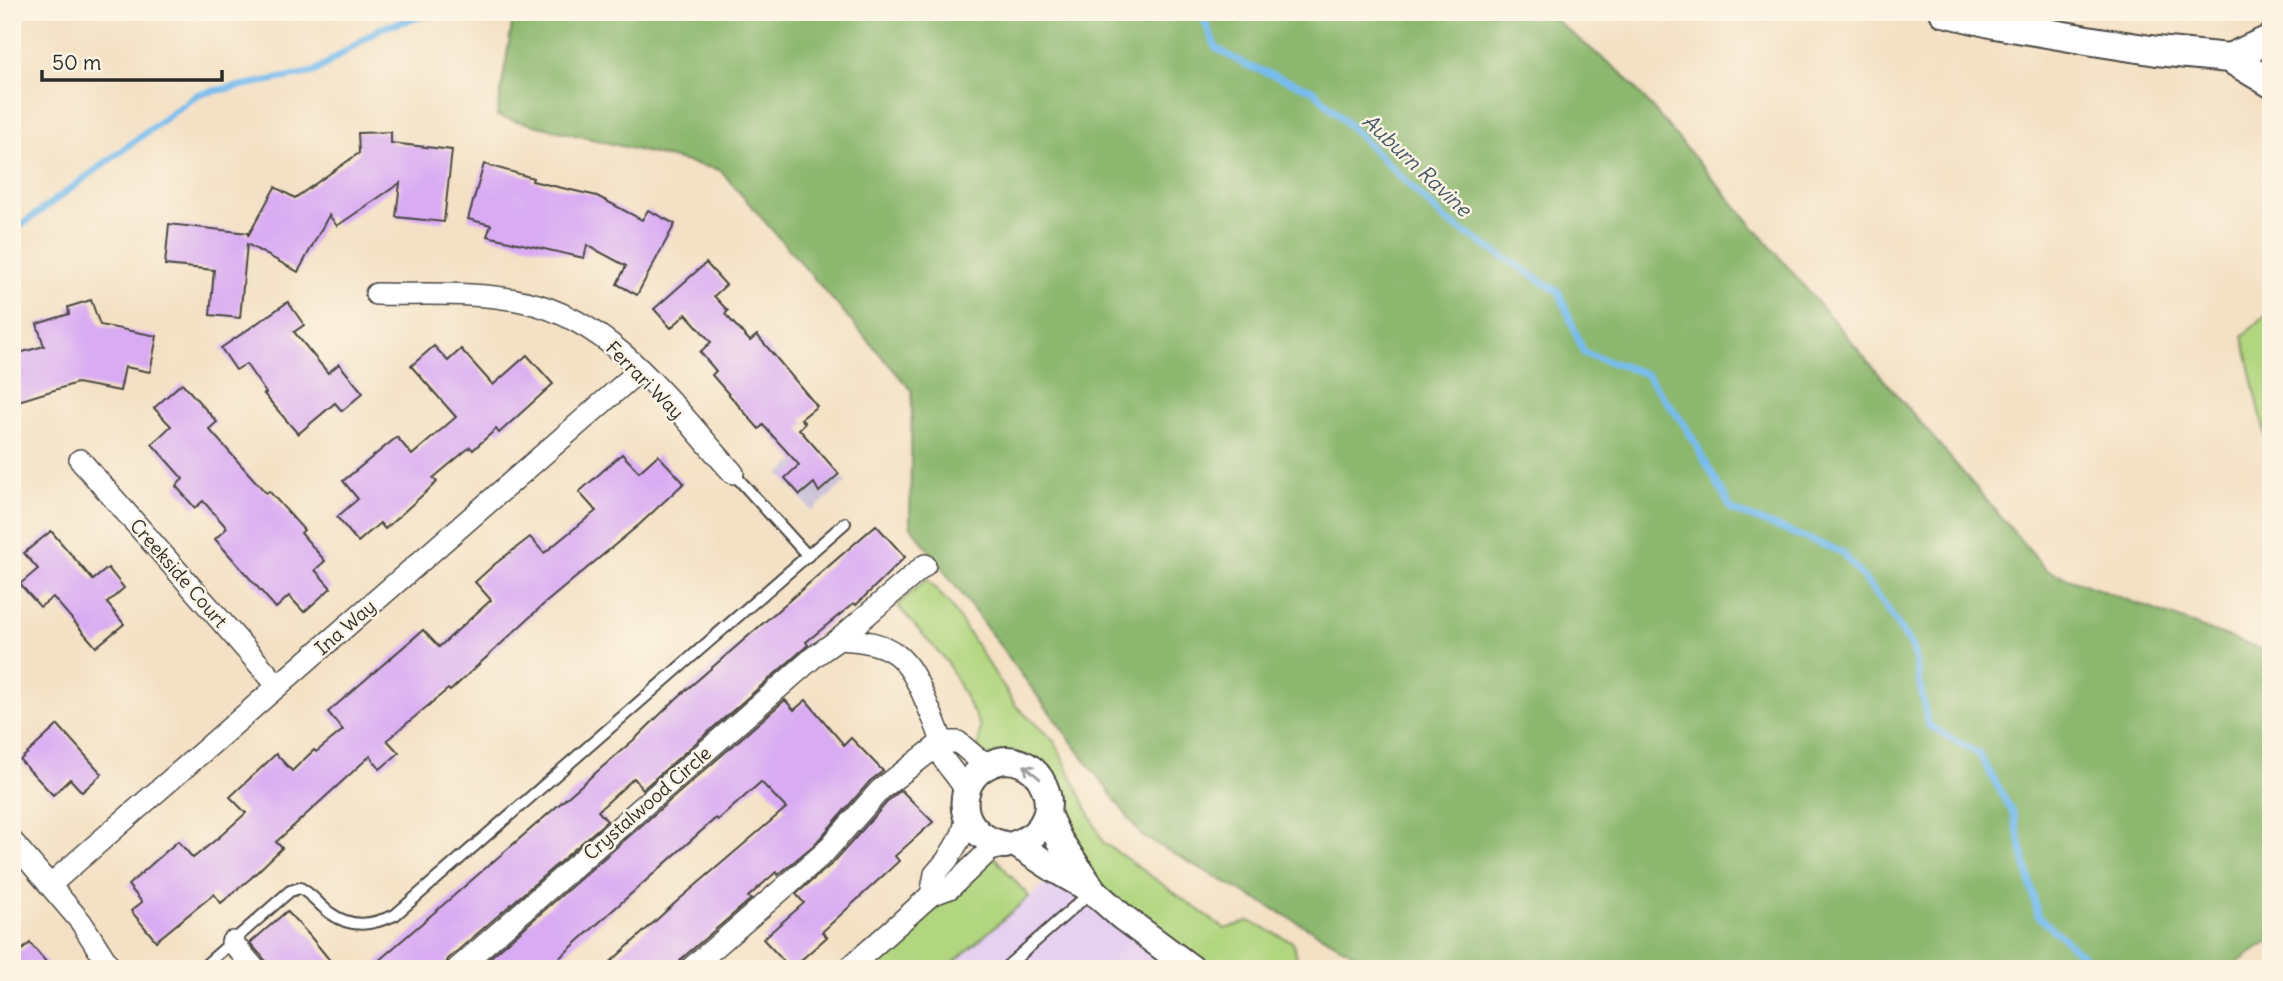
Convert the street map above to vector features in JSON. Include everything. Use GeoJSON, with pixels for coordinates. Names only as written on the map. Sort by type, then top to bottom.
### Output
{"type":"FeatureCollection","features":[{"type":"Feature","properties":{"kind":"main road"},"geometry":{"type":"LineString","coordinates":[[1944,12],[2087,40],[2229,58],[2271,83]]}},
{"type":"Feature","properties":{"kind":"main road"},"geometry":{"type":"LineString","coordinates":[[2229,58],[2271,39]]}},
{"type":"Feature","properties":{"kind":"street","name":"Ferrari Way"},"geometry":{"type":"LineString","coordinates":[[376,294],[485,296],[537,305],[587,325],[615,345],[640,370],[733,473]]}},
{"type":"Feature","properties":{"kind":"street","name":"Ina Way"},"geometry":{"type":"LineString","coordinates":[[50,885],[640,370]]}},
{"type":"Feature","properties":{"kind":"street","name":"Creekside Court"},"geometry":{"type":"LineString","coordinates":[[80,460],[278,686]]}},
{"type":"Feature","properties":{"kind":"street","name":"Crystalwood Circle"},"geometry":{"type":"LineString","coordinates":[[457,969],[815,656],[839,639],[925,565]]}},
{"type":"Feature","properties":{"kind":"street"},"geometry":{"type":"LineString","coordinates":[[839,639],[877,644],[901,658],[913,672],[942,742],[942,757],[963,784],[971,826],[984,838],[1010,844],[1093,891],[1121,916],[1192,969]]}},
{"type":"Feature","properties":{"kind":"street"},"geometry":{"type":"LineString","coordinates":[[690,969],[824,853],[880,790],[942,742],[958,742],[989,764]]}},
{"type":"Feature","properties":{"kind":"street"},"geometry":{"type":"LineString","coordinates":[[848,969],[931,895],[950,888],[990,850],[1036,833],[1047,814],[1048,793],[1038,775],[1020,763],[1010,761],[989,764],[975,775],[962,835],[935,874],[931,895]]}},
{"type":"Feature","properties":{"kind":"street"},"geometry":{"type":"LineString","coordinates":[[1047,814],[1059,840],[1093,891]]}},
{"type":"Feature","properties":{"kind":"street"},"geometry":{"type":"LineString","coordinates":[[12,841],[81,922],[111,969]]}},
{"type":"Feature","properties":{"kind":"street"},"geometry":{"type":"LineString","coordinates":[[232,942],[255,969]]}},
{"type":"Feature","properties":{"kind":"lane"},"geometry":{"type":"LineString","coordinates":[[733,473],[808,556]]}},
{"type":"Feature","properties":{"kind":"lane"},"geometry":{"type":"LineString","coordinates":[[201,969],[290,891],[300,888],[311,894],[331,914],[351,923],[374,924],[394,915],[845,523]]}},
{"type":"Feature","properties":{"kind":"lane"},"geometry":{"type":"LineString","coordinates":[[1004,969],[1093,891]]}},
{"type":"Feature","properties":{"kind":"shaded area"},"geometry":{"type":"Polygon","coordinates":[[[813,445],[846,482],[812,511],[780,474],[813,445]]]}},
{"type":"Feature","properties":{"kind":"shaded area"},"geometry":{"type":"Polygon","coordinates":[[[1062,868],[1184,969],[946,969],[1062,868]]]}},
{"type":"Feature","properties":{"kind":"green space"},"geometry":{"type":"Polygon","coordinates":[[[514,12],[1545,12],[1625,76],[2046,570],[2271,653],[2271,940],[2228,969],[1382,969],[1142,836],[910,525],[912,391],[720,170],[497,116],[514,12]]]}},
{"type":"Feature","properties":{"kind":"green space"},"geometry":{"type":"Polygon","coordinates":[[[2271,310],[2271,461],[2243,336],[2271,310]]]}},
{"type":"Feature","properties":{"kind":"green space"},"geometry":{"type":"Polygon","coordinates":[[[927,579],[951,606],[1016,706],[1055,742],[1103,842],[1225,929],[1249,921],[1293,942],[1300,969],[1209,969],[1154,934],[1072,864],[1058,795],[978,753],[980,726],[947,662],[897,605],[927,579]]]}},
{"type":"Feature","properties":{"kind":"green space"},"geometry":{"type":"Polygon","coordinates":[[[983,844],[1029,897],[946,969],[854,969],[983,844]]]}},
{"type":"Feature","properties":{"kind":"building"},"geometry":{"type":"Polygon","coordinates":[[[391,132],[391,143],[452,150],[444,222],[396,217],[400,183],[337,226],[329,215],[298,272],[247,244],[240,318],[210,315],[214,270],[165,265],[169,224],[248,233],[248,236],[275,187],[295,198],[359,153],[358,133],[391,132]]]}},
{"type":"Feature","properties":{"kind":"building"},"geometry":{"type":"Polygon","coordinates":[[[484,164],[533,178],[532,181],[597,196],[642,220],[648,210],[675,224],[637,295],[617,284],[626,266],[587,245],[584,258],[487,236],[491,225],[468,219],[484,164]]]}},
{"type":"Feature","properties":{"kind":"building"},"geometry":{"type":"Polygon","coordinates":[[[706,263],[726,285],[714,296],[728,311],[725,314],[750,341],[757,335],[817,406],[801,419],[805,423],[799,429],[839,474],[819,492],[814,483],[800,495],[785,478],[799,465],[763,425],[759,429],[712,375],[716,371],[700,352],[711,342],[686,314],[671,328],[654,309],[706,263]]]}},
{"type":"Feature","properties":{"kind":"building"},"geometry":{"type":"Polygon","coordinates":[[[91,300],[100,325],[157,336],[150,372],[125,367],[120,391],[77,383],[12,403],[12,355],[44,346],[37,324],[69,314],[68,307],[91,300]]]}},
{"type":"Feature","properties":{"kind":"building"},"geometry":{"type":"Polygon","coordinates":[[[288,302],[304,325],[294,332],[328,373],[339,364],[363,393],[342,411],[335,403],[298,434],[264,394],[266,393],[246,364],[236,370],[221,348],[288,302]]]}},
{"type":"Feature","properties":{"kind":"building"},"geometry":{"type":"Polygon","coordinates":[[[434,346],[448,361],[461,349],[493,385],[527,355],[553,384],[499,433],[496,429],[473,450],[470,447],[433,478],[437,482],[385,529],[380,523],[358,542],[337,517],[358,499],[343,481],[397,437],[412,455],[456,417],[411,366],[434,346]]]}},
{"type":"Feature","properties":{"kind":"building"},"geometry":{"type":"Polygon","coordinates":[[[182,383],[217,422],[209,429],[266,493],[269,491],[304,530],[301,533],[325,561],[315,570],[331,588],[304,612],[289,596],[276,608],[215,539],[227,528],[203,501],[195,508],[176,486],[183,479],[152,444],[171,426],[154,408],[182,383]]]}},
{"type":"Feature","properties":{"kind":"building"},"geometry":{"type":"Polygon","coordinates":[[[622,454],[639,472],[658,455],[684,483],[640,524],[544,604],[450,691],[448,689],[387,740],[399,753],[380,769],[370,756],[276,842],[282,848],[251,878],[221,903],[214,894],[156,941],[131,911],[142,902],[128,885],[178,841],[193,858],[218,838],[246,813],[230,797],[276,754],[292,771],[314,750],[316,752],[343,730],[328,712],[423,630],[439,647],[491,600],[475,582],[495,564],[530,537],[544,553],[596,511],[579,492],[622,454]]]}},
{"type":"Feature","properties":{"kind":"building"},"geometry":{"type":"Polygon","coordinates":[[[876,525],[905,557],[856,605],[854,603],[806,642],[808,645],[643,789],[634,778],[598,811],[607,821],[448,959],[444,969],[369,969],[637,737],[677,698],[876,525]]]}},
{"type":"Feature","properties":{"kind":"building"},"geometry":{"type":"Polygon","coordinates":[[[51,531],[93,580],[108,568],[124,588],[107,603],[124,624],[96,647],[53,597],[40,607],[20,584],[38,569],[24,553],[51,531]]]}},
{"type":"Feature","properties":{"kind":"building"},"geometry":{"type":"Polygon","coordinates":[[[785,700],[794,710],[806,700],[844,745],[851,738],[883,771],[870,781],[815,844],[778,875],[776,872],[748,897],[751,899],[681,959],[677,969],[603,969],[786,808],[761,782],[718,820],[716,818],[547,969],[477,969],[785,700]]]}},
{"type":"Feature","properties":{"kind":"building"},"geometry":{"type":"Polygon","coordinates":[[[58,725],[102,774],[82,792],[70,779],[53,795],[20,760],[58,725]]]}},
{"type":"Feature","properties":{"kind":"building"},"geometry":{"type":"Polygon","coordinates":[[[901,790],[933,822],[895,856],[899,861],[822,932],[827,937],[791,969],[763,939],[804,903],[796,894],[834,862],[901,790]]]}},
{"type":"Feature","properties":{"kind":"building"},"geometry":{"type":"Polygon","coordinates":[[[287,911],[337,969],[268,969],[265,960],[250,943],[287,911]]]}},
{"type":"Feature","properties":{"kind":"building"},"geometry":{"type":"Polygon","coordinates":[[[30,943],[52,969],[12,969],[12,959],[30,943]]]}},
{"type":"Feature","properties":{"kind":"waterway","name":"Auburn Ravine"},"geometry":{"type":"LineString","coordinates":[[12,232],[198,94],[314,72],[381,28],[439,12]]}},
{"type":"Feature","properties":{"kind":"waterway","name":"Auburn Ravine"},"geometry":{"type":"LineString","coordinates":[[1201,12],[1216,48],[1246,65],[1313,90],[1445,220],[1559,292],[1584,353],[1646,374],[1686,427],[1732,510],[1842,552],[1885,605],[1913,649],[1928,725],[1979,754],[2013,813],[2038,916],[2098,969]]}}]}
